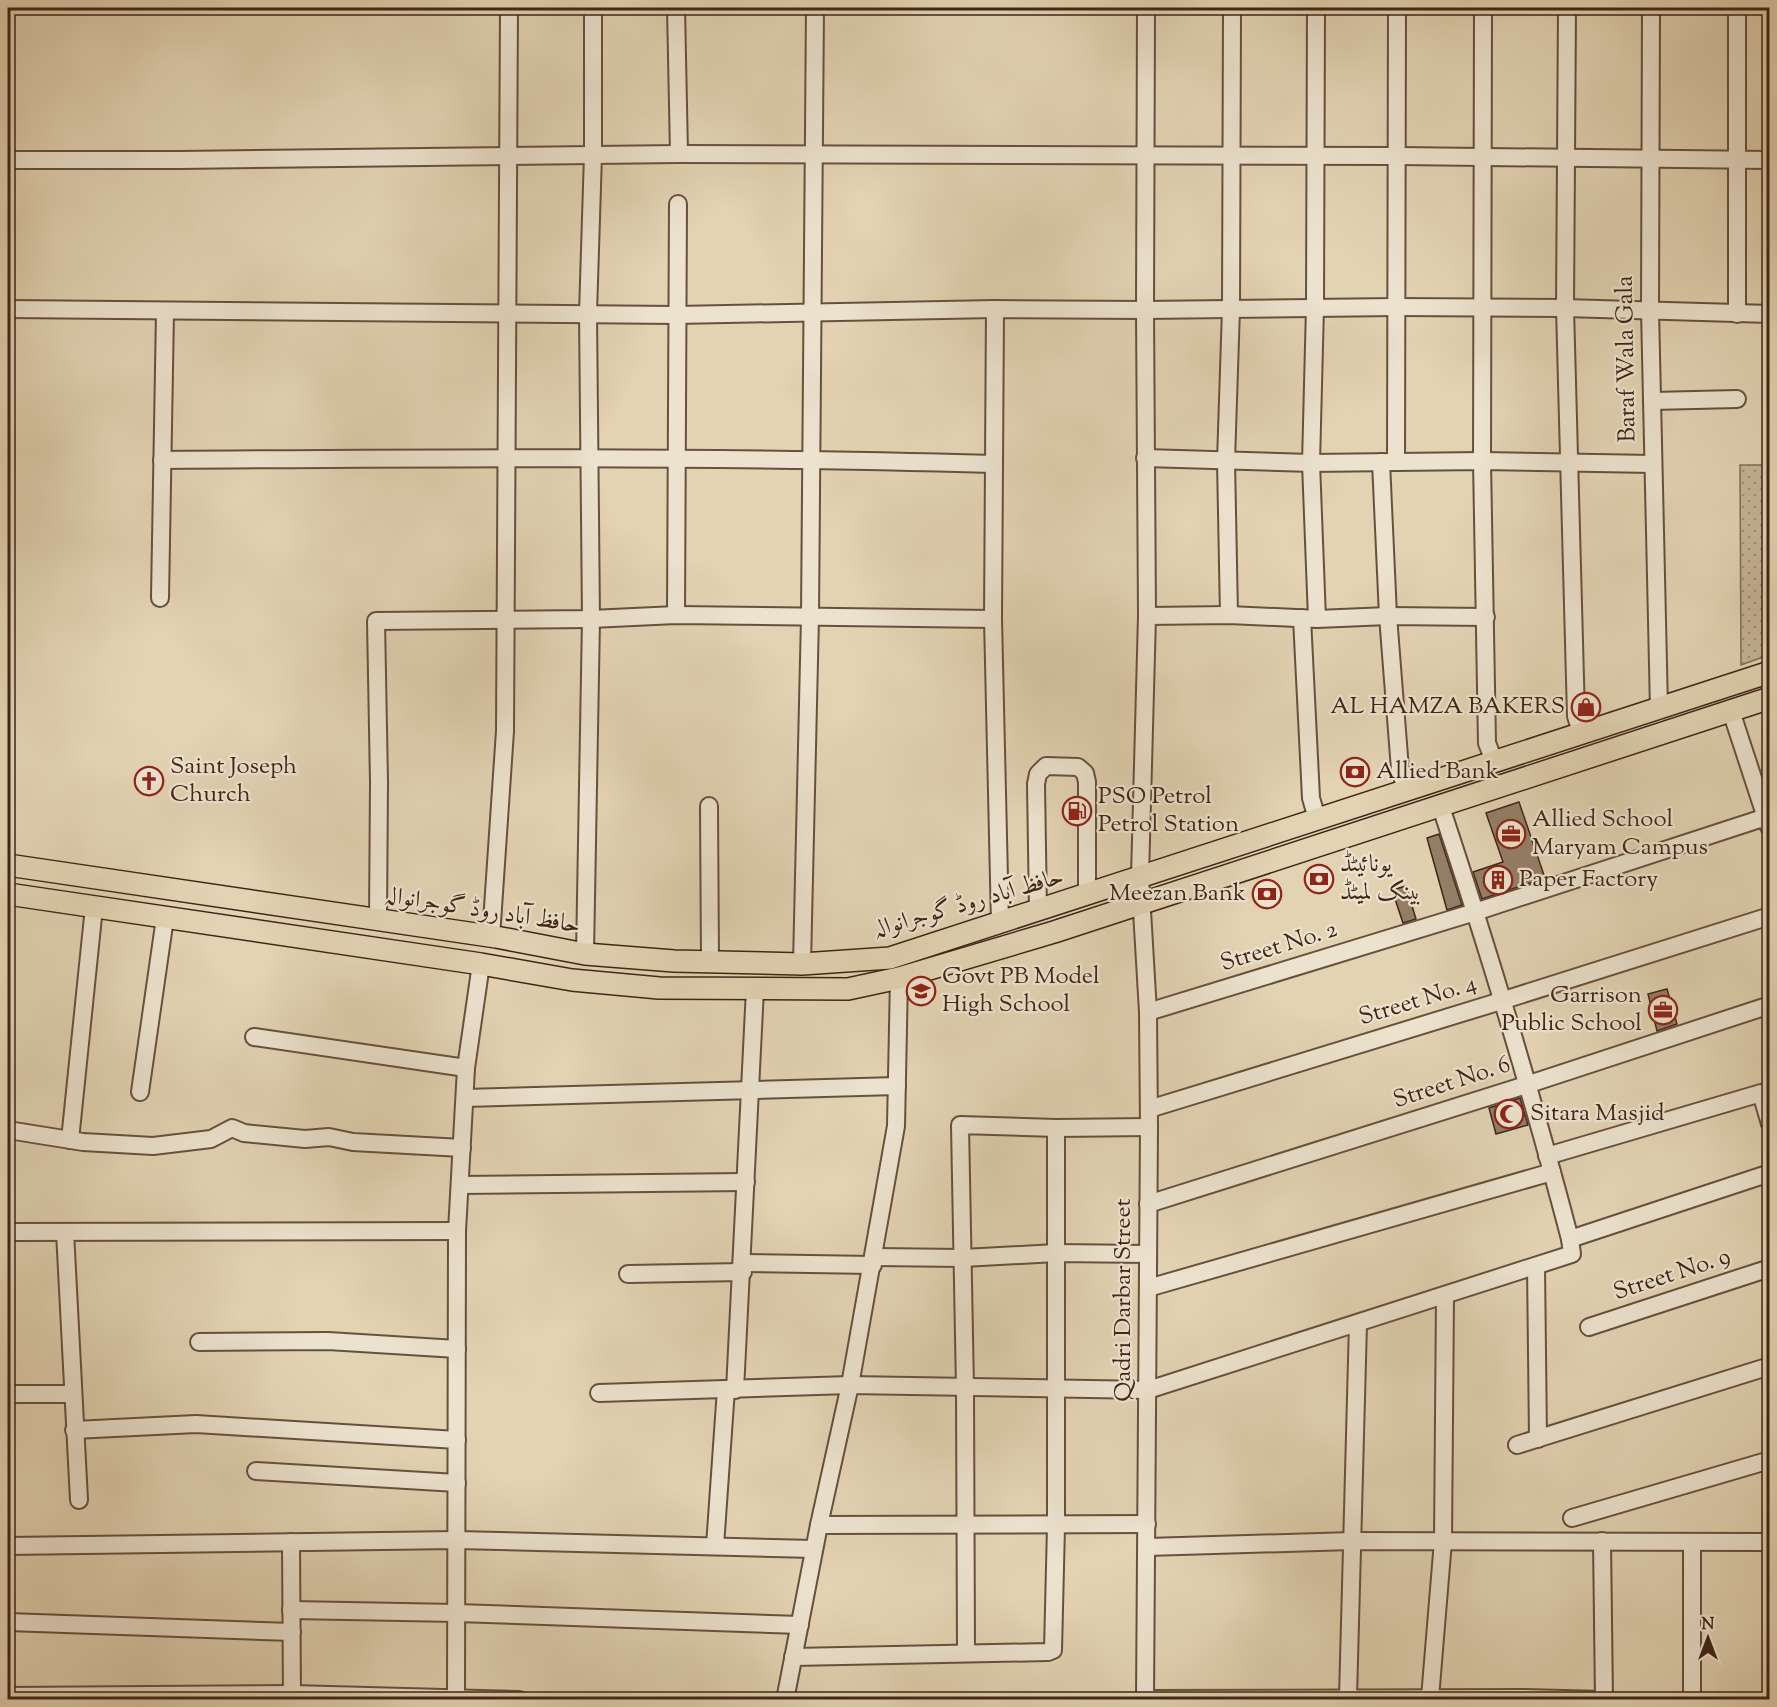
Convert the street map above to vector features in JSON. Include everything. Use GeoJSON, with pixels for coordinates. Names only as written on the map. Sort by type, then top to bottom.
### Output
{"type":"FeatureCollection","features":[{"type":"Feature","properties":{"kind":"main road","name":"حافظ آباد روڈ گوجرانوالہ"},"geometry":{"type":"LineString","coordinates":[[8,866],[378,919],[585,954],[674,961],[802,964],[890,958],[1770,672]]}},
{"type":"Feature","properties":{"kind":"main road","name":"حافظ آباد روڈ گوجرانوالہ"},"geometry":{"type":"LineString","coordinates":[[8,894],[481,964],[572,980],[659,988],[848,989],[899,978],[1054,932],[1143,901],[1441,807],[1770,698]]}},
{"type":"Feature","properties":{"kind":"street"},"geometry":{"type":"LineString","coordinates":[[490,937],[505,731],[509,8]]}},
{"type":"Feature","properties":{"kind":"street"},"geometry":{"type":"LineString","coordinates":[[585,954],[591,619],[588,313],[593,155],[593,8]]}},
{"type":"Feature","properties":{"kind":"street"},"geometry":{"type":"LineString","coordinates":[[676,8],[679,154]]}},
{"type":"Feature","properties":{"kind":"street"},"geometry":{"type":"LineString","coordinates":[[802,964],[810,617],[814,8]]}},
{"type":"Feature","properties":{"kind":"street","name":"Qadri Darbar Street"},"geometry":{"type":"LineString","coordinates":[[1145,1699],[1148,1547],[1149,1109],[1148,1012],[1140,877],[1147,616],[1144,310],[1146,8]]}},
{"type":"Feature","properties":{"kind":"street"},"geometry":{"type":"LineString","coordinates":[[1229,615],[1227,461],[1231,309],[1232,8]]}},
{"type":"Feature","properties":{"kind":"street"},"geometry":{"type":"LineString","coordinates":[[1316,8],[1315,307],[1310,618],[1311,798],[1317,819]]}},
{"type":"Feature","properties":{"kind":"street"},"geometry":{"type":"LineString","coordinates":[[1397,8],[1396,307],[1389,462],[1388,616],[1400,769],[1406,790]]}},
{"type":"Feature","properties":{"kind":"street"},"geometry":{"type":"LineString","coordinates":[[1483,8],[1482,461],[1487,743],[1494,761]]}},
{"type":"Feature","properties":{"kind":"street"},"geometry":{"type":"LineString","coordinates":[[1567,8],[1564,308],[1576,716],[1581,732]]}},
{"type":"Feature","properties":{"kind":"street","name":"Baraf Wala Gala"},"geometry":{"type":"LineString","coordinates":[[1651,8],[1650,310],[1659,709]]}},
{"type":"Feature","properties":{"kind":"street"},"geometry":{"type":"LineString","coordinates":[[1737,8],[1737,314]]}},
{"type":"Feature","properties":{"kind":"street"},"geometry":{"type":"LineString","coordinates":[[8,160],[679,154],[1483,156],[1770,160]]}},
{"type":"Feature","properties":{"kind":"street"},"geometry":{"type":"LineString","coordinates":[[676,615],[678,204]]}},
{"type":"Feature","properties":{"kind":"street"},"geometry":{"type":"LineString","coordinates":[[8,309],[676,315],[995,309],[1482,307],[1770,314]]}},
{"type":"Feature","properties":{"kind":"street"},"geometry":{"type":"LineString","coordinates":[[995,309],[993,619],[1000,923]]}},
{"type":"Feature","properties":{"kind":"street"},"geometry":{"type":"LineString","coordinates":[[160,598],[165,312]]}},
{"type":"Feature","properties":{"kind":"street"},"geometry":{"type":"LineString","coordinates":[[1652,401],[1737,399]]}},
{"type":"Feature","properties":{"kind":"street"},"geometry":{"type":"LineString","coordinates":[[162,460],[677,458],[993,464]]}},
{"type":"Feature","properties":{"kind":"street"},"geometry":{"type":"LineString","coordinates":[[1145,458],[1311,464],[1482,461],[1653,464]]}},
{"type":"Feature","properties":{"kind":"street"},"geometry":{"type":"LineString","coordinates":[[378,919],[380,782],[376,621],[591,619],[676,615],[993,619]]}},
{"type":"Feature","properties":{"kind":"street"},"geometry":{"type":"LineString","coordinates":[[1147,616],[1486,617]]}},
{"type":"Feature","properties":{"kind":"street"},"geometry":{"type":"LineString","coordinates":[[1731,711],[1765,796],[1768,822]]}},
{"type":"Feature","properties":{"kind":"street"},"geometry":{"type":"LineString","coordinates":[[1038,911],[1036,784],[1038,774],[1046,766],[1077,766],[1085,773],[1087,782],[1087,895]]}},
{"type":"Feature","properties":{"kind":"street"},"geometry":{"type":"LineString","coordinates":[[709,806],[710,962]]}},
{"type":"Feature","properties":{"kind":"street"},"geometry":{"type":"LineString","coordinates":[[599,1393],[850,1385],[1148,1390],[1572,1254],[1550,1164],[1475,912],[1441,807]]}},
{"type":"Feature","properties":{"kind":"street","name":"Street No. 2"},"geometry":{"type":"LineString","coordinates":[[1148,1012],[1768,822]]}},
{"type":"Feature","properties":{"kind":"street"},"geometry":{"type":"LineString","coordinates":[[70,1140],[94,907]]}},
{"type":"Feature","properties":{"kind":"street","name":"Street No. 4"},"geometry":{"type":"LineString","coordinates":[[1149,1109],[1770,916]]}},
{"type":"Feature","properties":{"kind":"street"},"geometry":{"type":"LineString","coordinates":[[140,1092],[165,918]]}},
{"type":"Feature","properties":{"kind":"street"},"geometry":{"type":"LineString","coordinates":[[456,1699],[457,1231],[466,1068],[481,964]]}},
{"type":"Feature","properties":{"kind":"street"},"geometry":{"type":"LineString","coordinates":[[785,1700],[874,1261],[896,1126],[899,978]]}},
{"type":"Feature","properties":{"kind":"street"},"geometry":{"type":"LineString","coordinates":[[715,1546],[743,1268],[755,989]]}},
{"type":"Feature","properties":{"kind":"street","name":"Street No. 6"},"geometry":{"type":"LineString","coordinates":[[1148,1204],[1526,1085],[1770,1005]]}},
{"type":"Feature","properties":{"kind":"street"},"geometry":{"type":"LineString","coordinates":[[254,1037],[466,1068]]}},
{"type":"Feature","properties":{"kind":"street"},"geometry":{"type":"LineString","coordinates":[[465,1098],[897,1086]]}},
{"type":"Feature","properties":{"kind":"street"},"geometry":{"type":"LineString","coordinates":[[1148,1288],[1550,1164],[1761,1093],[1770,1124]]}},
{"type":"Feature","properties":{"kind":"street"},"geometry":{"type":"LineString","coordinates":[[966,1653],[965,1388],[960,1125],[1056,1128],[1149,1127]]}},
{"type":"Feature","properties":{"kind":"street"},"geometry":{"type":"LineString","coordinates":[[8,1130],[70,1140],[153,1146],[211,1139],[232,1128],[244,1133],[305,1139],[329,1137],[353,1142],[462,1148]]}},
{"type":"Feature","properties":{"kind":"street"},"geometry":{"type":"LineString","coordinates":[[794,1657],[1048,1652],[1053,1650],[1056,1526],[1056,1128]]}},
{"type":"Feature","properties":{"kind":"street"},"geometry":{"type":"LineString","coordinates":[[1570,1239],[1770,1173]]}},
{"type":"Feature","properties":{"kind":"street"},"geometry":{"type":"LineString","coordinates":[[460,1185],[746,1182]]}},
{"type":"Feature","properties":{"kind":"street"},"geometry":{"type":"LineString","coordinates":[[8,1232],[457,1231]]}},
{"type":"Feature","properties":{"kind":"street"},"geometry":{"type":"LineString","coordinates":[[65,1232],[79,1500]]}},
{"type":"Feature","properties":{"kind":"street"},"geometry":{"type":"LineString","coordinates":[[628,1274],[1056,1253],[1148,1254]]}},
{"type":"Feature","properties":{"kind":"street"},"geometry":{"type":"LineString","coordinates":[[1536,1266],[1538,1438]]}},
{"type":"Feature","properties":{"kind":"street","name":"Street No. 9"},"geometry":{"type":"LineString","coordinates":[[1589,1327],[1770,1268]]}},
{"type":"Feature","properties":{"kind":"street"},"geometry":{"type":"LineString","coordinates":[[1430,1698],[1443,1541],[1445,1296]]}},
{"type":"Feature","properties":{"kind":"street"},"geometry":{"type":"LineString","coordinates":[[1348,1698],[1358,1323]]}},
{"type":"Feature","properties":{"kind":"street"},"geometry":{"type":"LineString","coordinates":[[199,1342],[328,1341],[457,1349]]}},
{"type":"Feature","properties":{"kind":"street"},"geometry":{"type":"LineString","coordinates":[[1517,1445],[1770,1366]]}},
{"type":"Feature","properties":{"kind":"street"},"geometry":{"type":"LineString","coordinates":[[8,1394],[72,1394]]}},
{"type":"Feature","properties":{"kind":"street"},"geometry":{"type":"LineString","coordinates":[[74,1430],[196,1424],[457,1440]]}},
{"type":"Feature","properties":{"kind":"street"},"geometry":{"type":"LineString","coordinates":[[1572,1518],[1770,1460]]}},
{"type":"Feature","properties":{"kind":"street"},"geometry":{"type":"LineString","coordinates":[[256,1471],[457,1483]]}},
{"type":"Feature","properties":{"kind":"street"},"geometry":{"type":"LineString","coordinates":[[819,1525],[1148,1524]]}},
{"type":"Feature","properties":{"kind":"street"},"geometry":{"type":"LineString","coordinates":[[8,1546],[457,1540],[814,1549]]}},
{"type":"Feature","properties":{"kind":"street"},"geometry":{"type":"LineString","coordinates":[[1148,1547],[1352,1541],[1770,1542]]}},
{"type":"Feature","properties":{"kind":"street"},"geometry":{"type":"LineString","coordinates":[[1145,1699],[1604,1700],[1602,1541]]}},
{"type":"Feature","properties":{"kind":"street"},"geometry":{"type":"LineString","coordinates":[[291,1542],[292,1697]]}},
{"type":"Feature","properties":{"kind":"street"},"geometry":{"type":"LineString","coordinates":[[1692,1542],[1692,1700]]}},
{"type":"Feature","properties":{"kind":"street"},"geometry":{"type":"LineString","coordinates":[[291,1610],[457,1613],[800,1625]]}},
{"type":"Feature","properties":{"kind":"street"},"geometry":{"type":"LineString","coordinates":[[8,1622],[292,1632]]}},
{"type":"Feature","properties":{"kind":"street"},"geometry":{"type":"LineString","coordinates":[[8,1696],[519,1700]]}},
{"type":"Feature","properties":{"kind":"shaded area"},"geometry":{"type":"Polygon","coordinates":[[[1740,465],[1770,465],[1769,655],[1741,665],[1740,465]]]}},
{"type":"Feature","properties":{"kind":"building","name":"Allied School Maryam Campus"},"geometry":{"type":"Polygon","coordinates":[[[1519,802],[1545,878],[1482,899],[1473,872],[1503,862],[1486,813],[1519,802]]]}},
{"type":"Feature","properties":{"kind":"building"},"geometry":{"type":"Polygon","coordinates":[[[1439,834],[1462,905],[1447,910],[1427,838],[1439,834]]]}},
{"type":"Feature","properties":{"kind":"building"},"geometry":{"type":"Polygon","coordinates":[[[1406,886],[1416,919],[1403,923],[1392,890],[1406,886]]]}},
{"type":"Feature","properties":{"kind":"building","name":"Garrison Public School"},"geometry":{"type":"Polygon","coordinates":[[[1667,989],[1677,1024],[1657,1031],[1648,994],[1667,989]]]}},
{"type":"Feature","properties":{"kind":"building","name":"Sitara Masjid"},"geometry":{"type":"Polygon","coordinates":[[[1520,1098],[1528,1125],[1496,1134],[1489,1108],[1520,1098]]]}},
{"type":"Feature","properties":{"kind":"place","name":"AL HAMZA BAKERS"},"geometry":{"type":"Point","coordinates":[1586,707]}},
{"type":"Feature","properties":{"kind":"place","name":"Allied Bank"},"geometry":{"type":"Point","coordinates":[1355,772]}},
{"type":"Feature","properties":{"kind":"place","name":"Saint Joseph Church"},"geometry":{"type":"Point","coordinates":[149,781]}},
{"type":"Feature","properties":{"kind":"place","name":"PSO Petrol Petrol Station"},"geometry":{"type":"Point","coordinates":[1077,811]}},
{"type":"Feature","properties":{"kind":"place","name":"Allied School Maryam Campus"},"geometry":{"type":"Point","coordinates":[1511,834]}},
{"type":"Feature","properties":{"kind":"place","name":"یونائیٹڈ بینک لمیٹڈ"},"geometry":{"type":"Point","coordinates":[1319,879]}},
{"type":"Feature","properties":{"kind":"place","name":"Paper Factory"},"geometry":{"type":"Point","coordinates":[1498,880]}},
{"type":"Feature","properties":{"kind":"place","name":"Meezan Bank"},"geometry":{"type":"Point","coordinates":[1267,894]}},
{"type":"Feature","properties":{"kind":"place","name":"Govt PB Model High School"},"geometry":{"type":"Point","coordinates":[921,991]}},
{"type":"Feature","properties":{"kind":"place","name":"Garrison Public School"},"geometry":{"type":"Point","coordinates":[1663,1010]}},
{"type":"Feature","properties":{"kind":"place","name":"Sitara Masjid"},"geometry":{"type":"Point","coordinates":[1509,1114]}}]}
